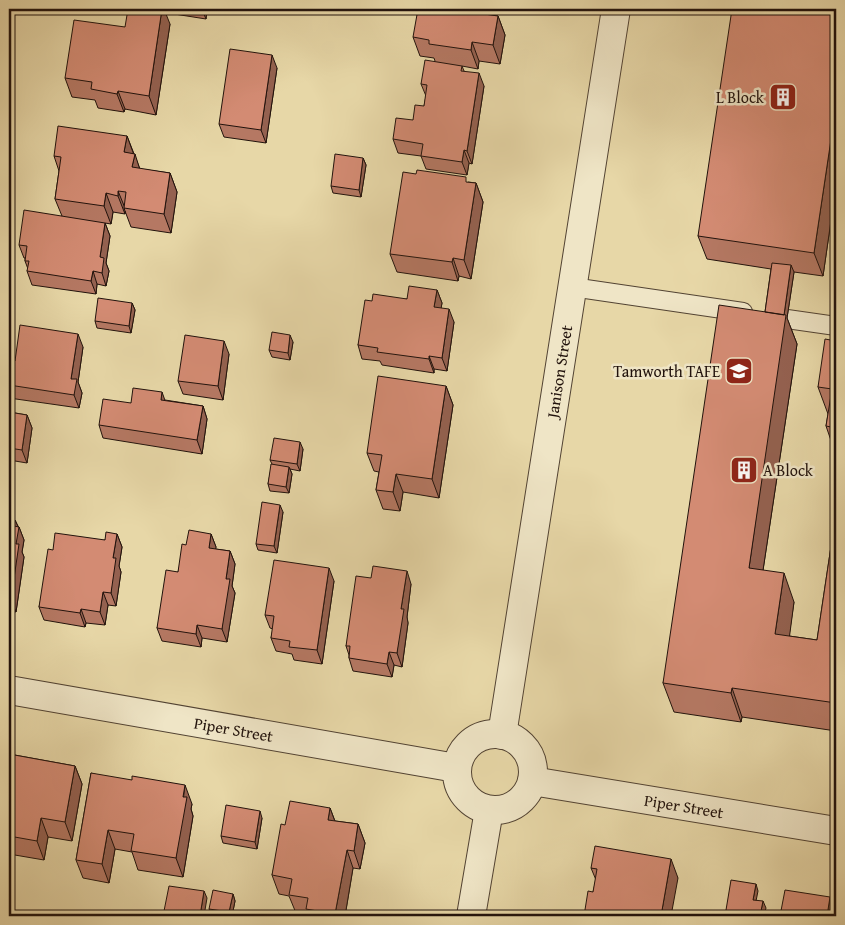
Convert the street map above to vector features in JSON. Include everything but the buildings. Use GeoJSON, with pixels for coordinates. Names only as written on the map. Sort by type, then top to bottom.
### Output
{"type":"FeatureCollection","features":[{"type":"Feature","properties":{"kind":"street","name":"Janison Street"},"geometry":{"type":"LineString","coordinates":[[502,735],[616,9]]}},
{"type":"Feature","properties":{"kind":"street","name":"Piper Street"},"geometry":{"type":"LineString","coordinates":[[9,690],[456,768]]}},
{"type":"Feature","properties":{"kind":"street"},"geometry":{"type":"LineString","coordinates":[[490,735],[502,735],[514,739],[524,747],[533,769],[532,782],[528,792],[516,804],[500,810],[489,810],[478,807],[468,800],[461,791],[457,780],[456,768],[460,756],[472,742],[478,738],[490,735]]}},
{"type":"Feature","properties":{"kind":"street","name":"Piper Street"},"geometry":{"type":"LineString","coordinates":[[532,782],[836,831]]}},
{"type":"Feature","properties":{"kind":"street"},"geometry":{"type":"LineString","coordinates":[[471,916],[489,810]]}},
{"type":"Feature","properties":{"kind":"lane"},"geometry":{"type":"LineString","coordinates":[[572,287],[759,314]]}},
{"type":"Feature","properties":{"kind":"lane"},"geometry":{"type":"LineString","coordinates":[[787,319],[836,326]]}},
{"type":"Feature","properties":{"kind":"place","name":"L Block"},"geometry":{"type":"Point","coordinates":[783,97]}},
{"type":"Feature","properties":{"kind":"place","name":"Tamworth TAFE"},"geometry":{"type":"Point","coordinates":[739,371]}},
{"type":"Feature","properties":{"kind":"place","name":"A Block"},"geometry":{"type":"Point","coordinates":[744,470]}}]}
